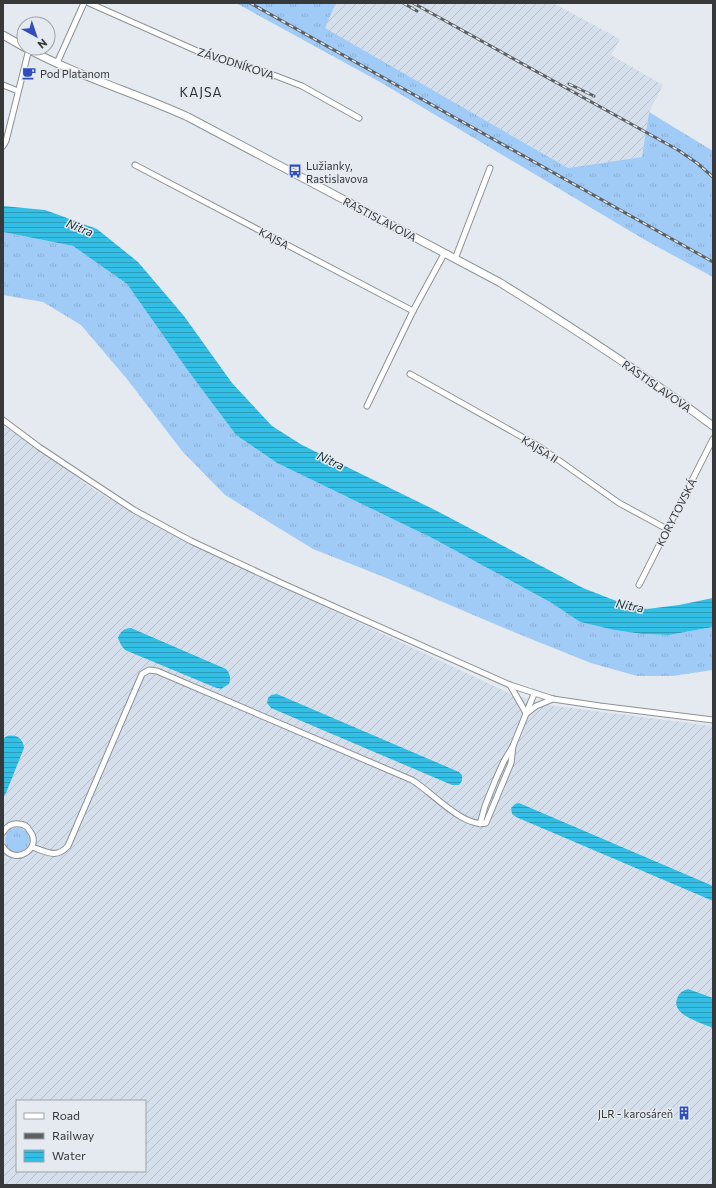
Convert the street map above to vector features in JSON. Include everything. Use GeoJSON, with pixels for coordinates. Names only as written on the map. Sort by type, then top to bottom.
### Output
{"type":"FeatureCollection","features":[{"type":"Feature","properties":{"kind":"street"},"geometry":{"type":"LineString","coordinates":[[57,63],[84,3]]}},
{"type":"Feature","properties":{"kind":"street","name":"ZÁVODNÍKOVA"},"geometry":{"type":"LineString","coordinates":[[89,3],[204,54],[263,71],[302,86],[359,118]]}},
{"type":"Feature","properties":{"kind":"street","name":"RASTISLAVOVA"},"geometry":{"type":"LineString","coordinates":[[3,35],[16,42]]}},
{"type":"Feature","properties":{"kind":"street"},"geometry":{"type":"LineString","coordinates":[[3,146],[6,141],[18,91],[25,56]]}},
{"type":"Feature","properties":{"kind":"street","name":"RASTISLAVOVA"},"geometry":{"type":"LineString","coordinates":[[43,56],[113,87],[158,103],[188,117],[499,282],[549,312],[713,426]]}},
{"type":"Feature","properties":{"kind":"street"},"geometry":{"type":"LineString","coordinates":[[3,85],[18,91]]}},
{"type":"Feature","properties":{"kind":"street","name":"KAJSA"},"geometry":{"type":"LineString","coordinates":[[135,165],[413,311]]}},
{"type":"Feature","properties":{"kind":"street"},"geometry":{"type":"LineString","coordinates":[[455,259],[490,168]]}},
{"type":"Feature","properties":{"kind":"street"},"geometry":{"type":"LineString","coordinates":[[367,406],[413,311],[444,254]]}},
{"type":"Feature","properties":{"kind":"street","name":"KAJSA II"},"geometry":{"type":"LineString","coordinates":[[410,374],[540,447],[619,503],[667,529]]}},
{"type":"Feature","properties":{"kind":"street"},"geometry":{"type":"LineString","coordinates":[[3,420],[39,447],[128,506],[191,541],[281,583],[510,685],[553,699],[713,720]]}},
{"type":"Feature","properties":{"kind":"street","name":"KORYTOVSKÁ"},"geometry":{"type":"LineString","coordinates":[[639,585],[713,439]]}},
{"type":"Feature","properties":{"kind":"street"},"geometry":{"type":"LineString","coordinates":[[32,847],[55,854],[63,852],[68,846],[142,674],[149,670],[157,671],[412,780],[424,787],[455,814],[480,824],[486,823],[503,784],[511,764],[513,746]]}},
{"type":"Feature","properties":{"kind":"street"},"geometry":{"type":"LineString","coordinates":[[510,685],[526,713]]}},
{"type":"Feature","properties":{"kind":"street"},"geometry":{"type":"LineString","coordinates":[[480,824],[485,806],[504,761],[513,746],[534,694]]}},
{"type":"Feature","properties":{"kind":"street"},"geometry":{"type":"LineString","coordinates":[[526,713],[536,706],[553,699]]}},
{"type":"Feature","properties":{"kind":"street"},"geometry":{"type":"LineString","coordinates":[[3,832],[5,826],[22,824],[32,833],[34,840],[32,847],[23,855],[11,855],[4,850]]}},
{"type":"Feature","properties":{"kind":"shaded area"},"geometry":{"type":"Polygon","coordinates":[[[332,3],[553,3],[620,39],[611,55],[663,85],[649,112],[642,157],[568,168],[324,28],[334,5],[332,3]]]}},
{"type":"Feature","properties":{"kind":"shaded area"},"geometry":{"type":"Polygon","coordinates":[[[3,424],[96,491],[189,543],[511,694],[548,705],[713,726],[713,1185],[3,1185],[3,424]]]}},
{"type":"Feature","properties":{"kind":"green space"},"geometry":{"type":"Polygon","coordinates":[[[236,3],[332,3],[335,5],[325,28],[568,168],[642,157],[649,112],[713,151],[713,277],[645,240],[380,82],[236,3]]]}},
{"type":"Feature","properties":{"kind":"green space"},"geometry":{"type":"Polygon","coordinates":[[[3,232],[73,246],[127,284],[186,368],[236,435],[277,463],[432,538],[550,602],[580,622],[614,630],[642,634],[669,635],[713,627],[713,670],[672,676],[637,676],[591,663],[313,549],[225,495],[182,451],[127,379],[81,325],[43,302],[3,295],[3,232]]]}},
{"type":"Feature","properties":{"kind":"green space"},"geometry":{"type":"Polygon","coordinates":[[[17,828],[25,832],[29,840],[25,848],[17,852],[9,848],[5,840],[9,832],[17,828]]]}},
{"type":"Feature","properties":{"kind":"water","name":"Nitra"},"geometry":{"type":"Polygon","coordinates":[[[3,206],[45,210],[97,229],[138,262],[184,316],[232,383],[272,426],[302,445],[437,511],[583,588],[624,604],[647,609],[679,605],[713,598],[713,627],[669,635],[642,634],[614,630],[580,622],[550,602],[432,538],[277,463],[236,435],[186,368],[127,284],[73,246],[3,232],[3,206]]]}},
{"type":"Feature","properties":{"kind":"water"},"geometry":{"type":"Polygon","coordinates":[[[131,628],[226,669],[230,676],[229,684],[221,689],[214,687],[125,650],[118,638],[123,631],[131,628]]]}},
{"type":"Feature","properties":{"kind":"water"},"geometry":{"type":"Polygon","coordinates":[[[277,694],[459,772],[462,775],[462,781],[459,785],[452,785],[271,708],[267,703],[268,698],[271,695],[277,694]]]}},
{"type":"Feature","properties":{"kind":"water"},"geometry":{"type":"Polygon","coordinates":[[[7,736],[16,736],[21,739],[24,748],[3,797],[3,739],[7,736]]]}},
{"type":"Feature","properties":{"kind":"water"},"geometry":{"type":"Polygon","coordinates":[[[519,803],[713,886],[713,901],[516,817],[512,814],[511,808],[515,804],[519,803]]]}},
{"type":"Feature","properties":{"kind":"water"},"geometry":{"type":"Polygon","coordinates":[[[688,989],[713,998],[713,1028],[689,1018],[679,1010],[676,1005],[677,999],[681,992],[688,989]]]}},
{"type":"Feature","properties":{"kind":"railway"},"geometry":{"type":"LineString","coordinates":[[250,3],[713,262]]}},
{"type":"Feature","properties":{"kind":"railway"},"geometry":{"type":"LineString","coordinates":[[403,3],[417,11]]}},
{"type":"Feature","properties":{"kind":"railway"},"geometry":{"type":"LineString","coordinates":[[413,3],[678,150],[697,163],[713,177]]}},
{"type":"Feature","properties":{"kind":"railway"},"geometry":{"type":"LineString","coordinates":[[569,84],[594,96]]}},
{"type":"Feature","properties":{"kind":"place","name":"Pod Platanom"},"geometry":{"type":"Point","coordinates":[29,73]}},
{"type":"Feature","properties":{"kind":"place","name":"Lužianky, Rastislavova"},"geometry":{"type":"Point","coordinates":[295,171]}},
{"type":"Feature","properties":{"kind":"place","name":"JLR - karosáreň"},"geometry":{"type":"Point","coordinates":[684,1113]}},
{"type":"Feature","properties":{"kind":"district","name":"KAJSA"},"geometry":{"type":"Point","coordinates":[201,92]}}]}
